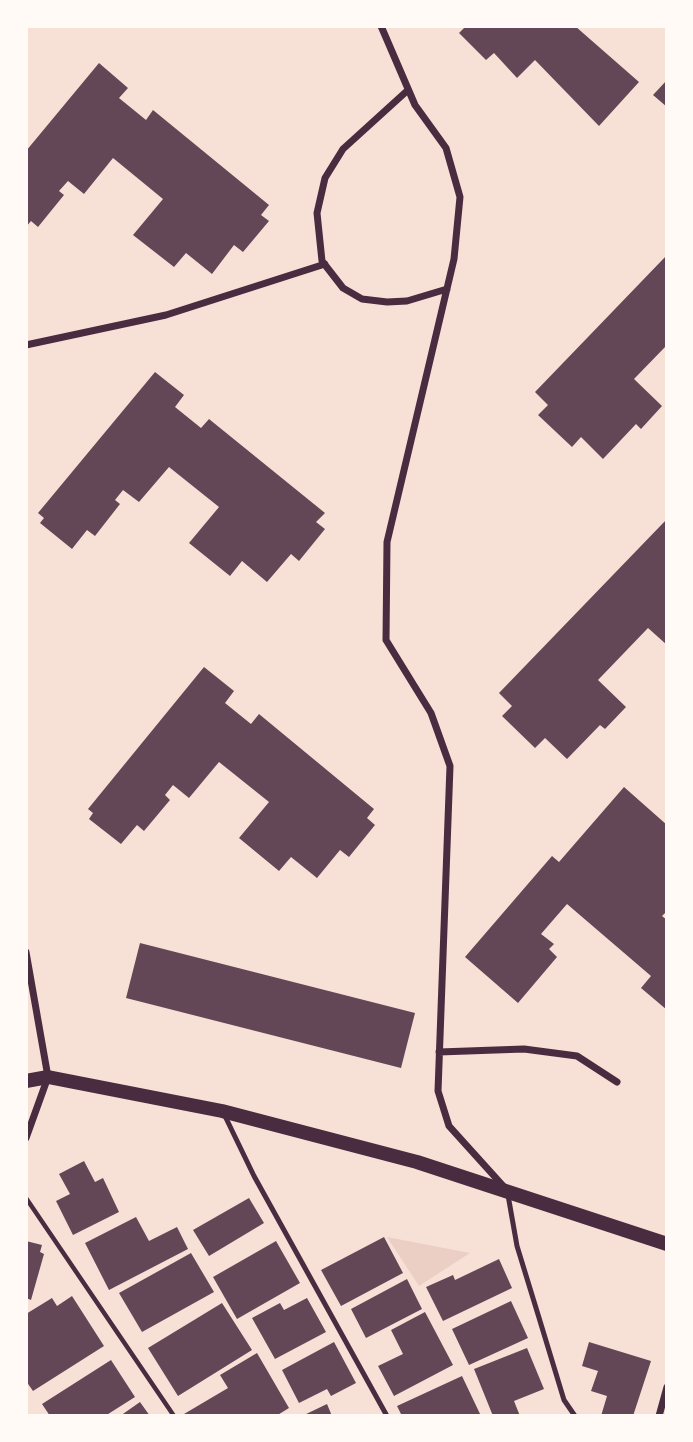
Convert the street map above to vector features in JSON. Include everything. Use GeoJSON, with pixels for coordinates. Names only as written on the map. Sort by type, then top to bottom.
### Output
{"type":"FeatureCollection","features":[{"type":"Feature","properties":{"kind":"main road"},"geometry":{"type":"LineString","coordinates":[[26,1081],[48,1077],[222,1111],[417,1162],[667,1244]]}},
{"type":"Feature","properties":{"kind":"street"},"geometry":{"type":"LineString","coordinates":[[381,26],[415,105],[446,148],[460,197],[454,259],[387,541],[386,640],[431,713],[450,766],[438,1091],[449,1126],[507,1191]]}},
{"type":"Feature","properties":{"kind":"street"},"geometry":{"type":"LineString","coordinates":[[408,90],[343,149],[325,178],[317,213],[322,261],[343,288],[362,299],[407,301],[447,289]]}},
{"type":"Feature","properties":{"kind":"street"},"geometry":{"type":"LineString","coordinates":[[26,345],[166,315],[325,264]]}},
{"type":"Feature","properties":{"kind":"street"},"geometry":{"type":"LineString","coordinates":[[26,952],[48,1077],[26,1138]]}},
{"type":"Feature","properties":{"kind":"street"},"geometry":{"type":"LineString","coordinates":[[439,1052],[524,1049],[577,1056],[617,1082]]}},
{"type":"Feature","properties":{"kind":"street"},"geometry":{"type":"LineString","coordinates":[[659,1416],[667,1387]]}},
{"type":"Feature","properties":{"kind":"lane"},"geometry":{"type":"LineString","coordinates":[[222,1111],[260,1187],[387,1416]]}},
{"type":"Feature","properties":{"kind":"lane"},"geometry":{"type":"LineString","coordinates":[[507,1191],[517,1246],[564,1400],[575,1416]]}},
{"type":"Feature","properties":{"kind":"path"},"geometry":{"type":"LineString","coordinates":[[26,1198],[174,1416]]}},
{"type":"Feature","properties":{"kind":"shaded area"},"geometry":{"type":"Polygon","coordinates":[[[387,1237],[470,1253],[419,1286],[387,1237]]]}},
{"type":"Feature","properties":{"kind":"building"},"geometry":{"type":"Polygon","coordinates":[[[466,26],[575,26],[639,82],[599,126],[535,60],[517,78],[494,53],[486,60],[459,33],[466,26]]]}},
{"type":"Feature","properties":{"kind":"building"},"geometry":{"type":"Polygon","coordinates":[[[99,63],[128,88],[119,98],[146,120],[153,110],[269,205],[261,215],[269,221],[243,252],[234,245],[212,274],[186,253],[174,267],[133,235],[163,199],[113,158],[84,194],[68,181],[59,191],[64,195],[38,227],[31,221],[26,227],[26,151],[99,63]]]}},
{"type":"Feature","properties":{"kind":"building"},"geometry":{"type":"Polygon","coordinates":[[[667,80],[667,107],[653,95],[667,80]]]}},
{"type":"Feature","properties":{"kind":"building"},"geometry":{"type":"Polygon","coordinates":[[[667,255],[667,345],[634,379],[662,406],[641,429],[636,424],[603,459],[581,437],[572,447],[538,415],[548,405],[535,392],[667,255]]]}},
{"type":"Feature","properties":{"kind":"building"},"geometry":{"type":"Polygon","coordinates":[[[155,372],[184,395],[175,407],[201,428],[209,419],[325,513],[316,522],[325,529],[299,561],[291,554],[267,582],[242,561],[230,576],[189,543],[219,507],[169,467],[139,502],[123,490],[115,500],[120,504],[95,536],[87,530],[72,549],[40,523],[44,518],[38,513],[155,372]]]}},
{"type":"Feature","properties":{"kind":"building"},"geometry":{"type":"Polygon","coordinates":[[[667,519],[667,645],[648,628],[598,680],[626,707],[605,729],[600,725],[567,759],[545,738],[535,748],[502,716],[512,706],[499,693],[667,519]]]}},
{"type":"Feature","properties":{"kind":"building"},"geometry":{"type":"Polygon","coordinates":[[[204,667],[234,691],[225,703],[251,724],[259,714],[374,809],[367,818],[375,825],[349,857],[340,850],[317,878],[291,857],[279,871],[239,838],[269,802],[219,762],[189,798],[173,785],[165,795],[170,800],[144,831],[137,825],[121,844],[89,819],[93,813],[88,809],[204,667]]]}},
{"type":"Feature","properties":{"kind":"building"},"geometry":{"type":"Polygon","coordinates":[[[624,787],[667,825],[667,911],[662,916],[667,920],[667,1010],[641,988],[651,976],[567,904],[541,934],[554,944],[549,949],[557,957],[518,1003],[465,957],[552,856],[559,862],[624,787]]]}},
{"type":"Feature","properties":{"kind":"building"},"geometry":{"type":"Polygon","coordinates":[[[140,943],[415,1013],[401,1068],[126,998],[140,943]]]}},
{"type":"Feature","properties":{"kind":"building"},"geometry":{"type":"Polygon","coordinates":[[[84,1161],[95,1182],[103,1178],[119,1212],[73,1235],[56,1201],[70,1194],[59,1174],[84,1161]]]}},
{"type":"Feature","properties":{"kind":"building"},"geometry":{"type":"Polygon","coordinates":[[[249,1198],[264,1223],[209,1256],[193,1230],[249,1198]]]}},
{"type":"Feature","properties":{"kind":"building"},"geometry":{"type":"Polygon","coordinates":[[[136,1217],[149,1241],[177,1227],[188,1249],[109,1290],[85,1243],[136,1217]]]}},
{"type":"Feature","properties":{"kind":"building"},"geometry":{"type":"Polygon","coordinates":[[[384,1237],[403,1273],[341,1306],[321,1270],[384,1237]]]}},
{"type":"Feature","properties":{"kind":"building"},"geometry":{"type":"Polygon","coordinates":[[[26,1241],[42,1245],[40,1252],[44,1254],[31,1300],[26,1298],[26,1241]]]}},
{"type":"Feature","properties":{"kind":"building"},"geometry":{"type":"Polygon","coordinates":[[[276,1241],[300,1283],[237,1319],[213,1277],[276,1241]]]}},
{"type":"Feature","properties":{"kind":"building"},"geometry":{"type":"Polygon","coordinates":[[[191,1253],[214,1292],[142,1332],[119,1293],[191,1253]]]}},
{"type":"Feature","properties":{"kind":"building"},"geometry":{"type":"Polygon","coordinates":[[[499,1259],[512,1288],[443,1321],[426,1287],[453,1275],[455,1280],[499,1259]]]}},
{"type":"Feature","properties":{"kind":"building"},"geometry":{"type":"Polygon","coordinates":[[[407,1279],[422,1309],[366,1338],[351,1309],[407,1279]]]}},
{"type":"Feature","properties":{"kind":"building"},"geometry":{"type":"Polygon","coordinates":[[[72,1296],[104,1346],[33,1391],[26,1381],[26,1314],[52,1298],[57,1306],[72,1296]]]}},
{"type":"Feature","properties":{"kind":"building"},"geometry":{"type":"Polygon","coordinates":[[[307,1298],[326,1332],[275,1359],[252,1318],[280,1303],[284,1310],[307,1298]]]}},
{"type":"Feature","properties":{"kind":"building"},"geometry":{"type":"Polygon","coordinates":[[[511,1301],[528,1338],[469,1365],[452,1329],[511,1301]]]}},
{"type":"Feature","properties":{"kind":"building"},"geometry":{"type":"Polygon","coordinates":[[[222,1303],[252,1350],[178,1396],[148,1348],[222,1303]]]}},
{"type":"Feature","properties":{"kind":"building"},"geometry":{"type":"Polygon","coordinates":[[[425,1312],[453,1365],[394,1396],[378,1366],[403,1354],[391,1330],[425,1312]]]}},
{"type":"Feature","properties":{"kind":"building"},"geometry":{"type":"Polygon","coordinates":[[[334,1342],[356,1383],[331,1396],[327,1389],[299,1403],[282,1370],[334,1342]]]}},
{"type":"Feature","properties":{"kind":"building"},"geometry":{"type":"Polygon","coordinates":[[[589,1342],[651,1361],[633,1416],[601,1416],[607,1396],[591,1391],[598,1371],[582,1366],[589,1342]]]}},
{"type":"Feature","properties":{"kind":"building"},"geometry":{"type":"Polygon","coordinates":[[[527,1348],[544,1389],[514,1401],[520,1416],[493,1416],[474,1369],[527,1348]]]}},
{"type":"Feature","properties":{"kind":"building"},"geometry":{"type":"Polygon","coordinates":[[[257,1353],[289,1408],[276,1416],[184,1414],[228,1388],[220,1375],[257,1353]]]}},
{"type":"Feature","properties":{"kind":"building"},"geometry":{"type":"Polygon","coordinates":[[[111,1360],[135,1397],[105,1416],[50,1416],[42,1404],[111,1360]]]}},
{"type":"Feature","properties":{"kind":"building"},"geometry":{"type":"Polygon","coordinates":[[[462,1376],[481,1416],[402,1416],[397,1406],[462,1376]]]}},
{"type":"Feature","properties":{"kind":"building"},"geometry":{"type":"Polygon","coordinates":[[[140,1402],[150,1416],[120,1416],[140,1402]]]}},
{"type":"Feature","properties":{"kind":"building"},"geometry":{"type":"Polygon","coordinates":[[[327,1404],[332,1416],[302,1416],[327,1404]]]}}]}
